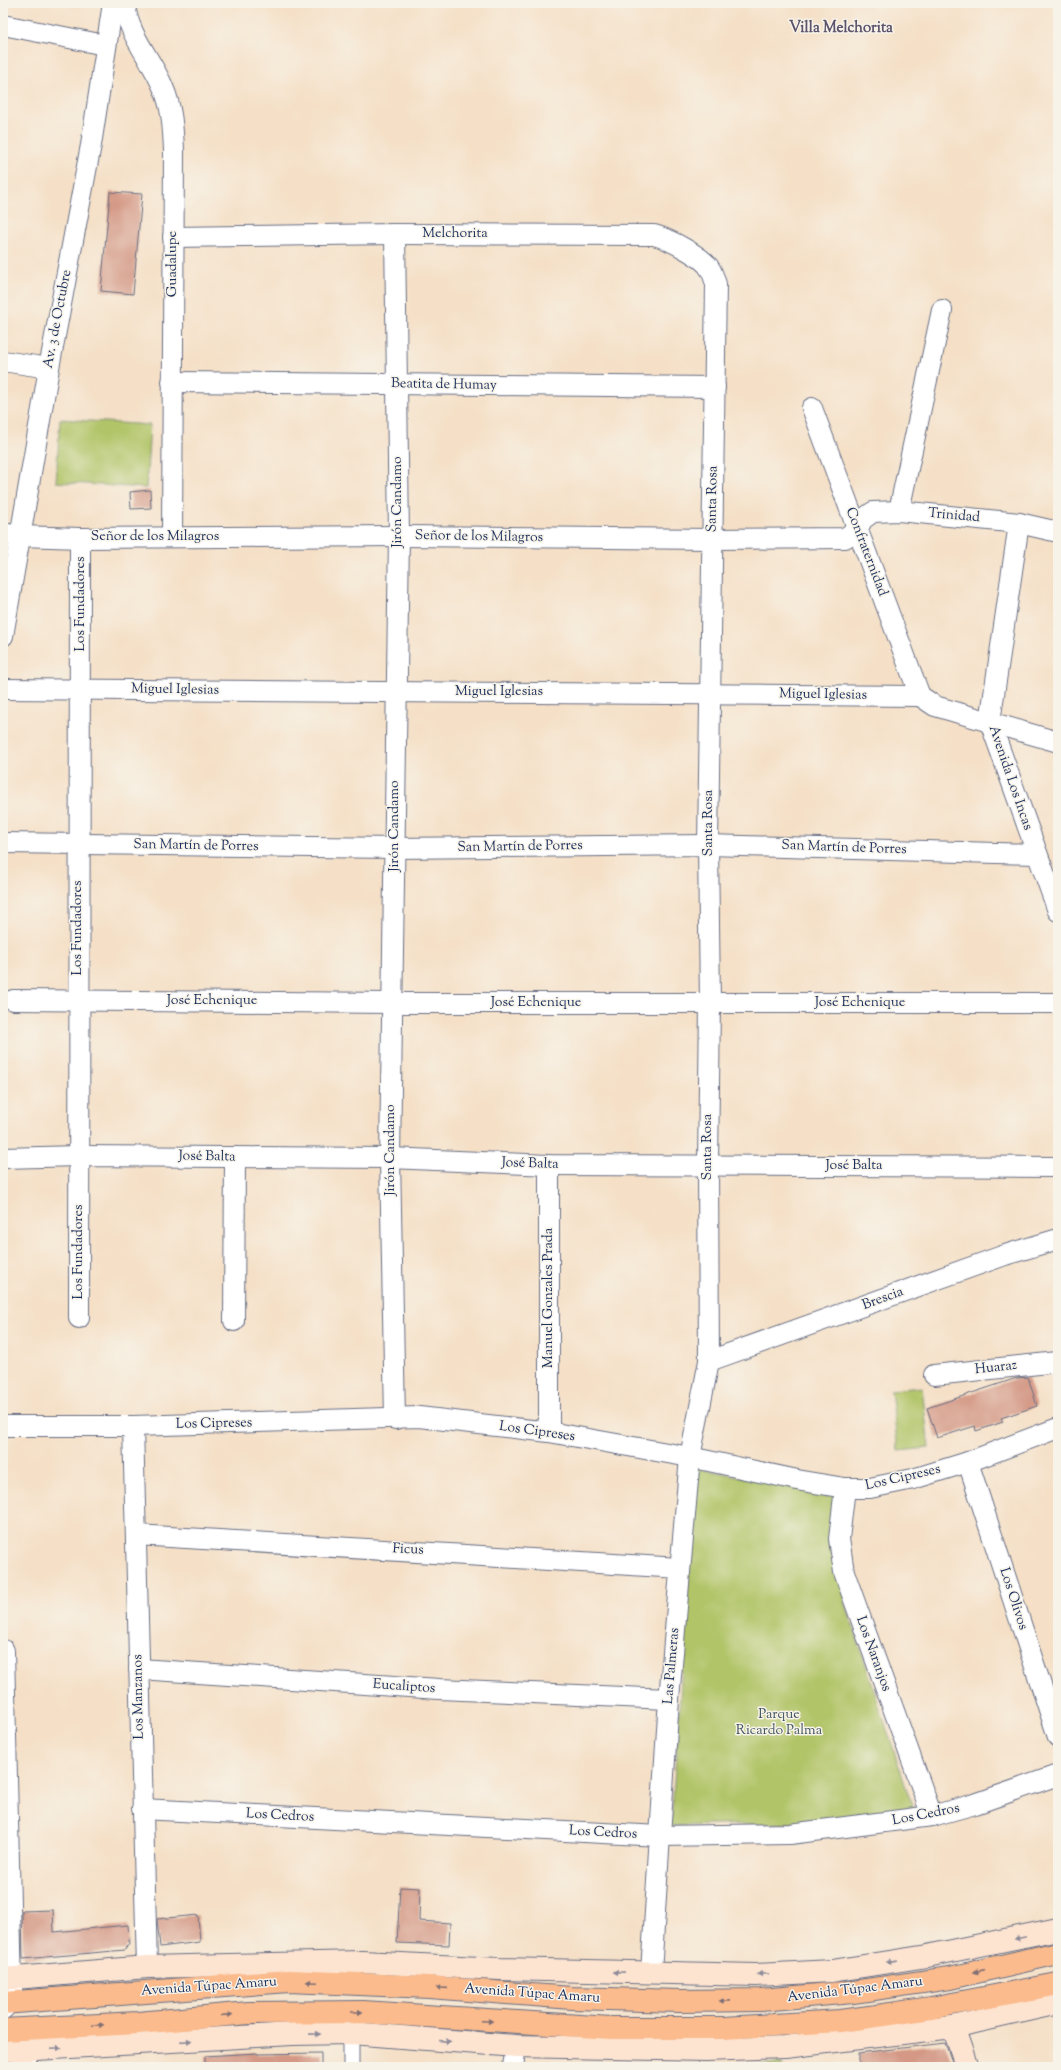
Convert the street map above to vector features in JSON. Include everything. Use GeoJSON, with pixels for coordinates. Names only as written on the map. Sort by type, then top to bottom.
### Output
{"type":"FeatureCollection","features":[{"type":"Feature","properties":{"kind":"highway","name":"Avenida Túpac Amaru"},"geometry":{"type":"LineString","coordinates":[[4,2005],[289,1981],[429,1986],[572,1998],[680,2001],[761,2000],[852,1992],[950,1978],[1058,1953]]}},
{"type":"Feature","properties":{"kind":"highway","name":"Avenida Túpac Amaru"},"geometry":{"type":"LineString","coordinates":[[3,2030],[138,2023],[249,2013],[363,2012],[611,2028],[724,2028],[840,2021],[931,2008],[1058,1984]]}},
{"type":"Feature","properties":{"kind":"main road","name":"Avenida Túpac Amaru"},"geometry":{"type":"LineString","coordinates":[[7,1978],[147,1967],[362,1962],[500,1969],[756,1975],[832,1971],[927,1956],[1058,1930]]}},
{"type":"Feature","properties":{"kind":"main road"},"geometry":{"type":"LineString","coordinates":[[3,2051],[29,2058],[292,2034],[351,2033],[514,2057],[777,2047],[869,2038],[953,2027],[1058,2003]]}},
{"type":"Feature","properties":{"kind":"main road"},"geometry":{"type":"LineString","coordinates":[[953,2027],[967,2067]]}},
{"type":"Feature","properties":{"kind":"street","name":"Av. 3 de Octubre"},"geometry":{"type":"LineString","coordinates":[[3,636],[11,534],[49,368],[91,145],[105,45],[113,3]]}},
{"type":"Feature","properties":{"kind":"street","name":"Guadalupe"},"geometry":{"type":"LineString","coordinates":[[125,3],[128,23],[163,85],[170,104],[174,150],[172,537]]}},
{"type":"Feature","properties":{"kind":"street"},"geometry":{"type":"LineString","coordinates":[[3,25],[105,45]]}},
{"type":"Feature","properties":{"kind":"street","name":"Melchorita"},"geometry":{"type":"LineString","coordinates":[[173,237],[395,234],[654,235],[661,236],[699,259],[710,268],[716,284]]}},
{"type":"Feature","properties":{"kind":"street","name":"Jirón Candamo"},"geometry":{"type":"LineString","coordinates":[[395,234],[399,536],[390,1158],[395,1419]]}},
{"type":"Feature","properties":{"kind":"street","name":"Santa Rosa"},"geometry":{"type":"LineString","coordinates":[[710,1361],[708,1166],[710,1003],[708,845],[716,284]]}},
{"type":"Feature","properties":{"kind":"street"},"geometry":{"type":"LineString","coordinates":[[899,511],[942,310]]}},
{"type":"Feature","properties":{"kind":"street"},"geometry":{"type":"LineString","coordinates":[[3,361],[49,368]]}},
{"type":"Feature","properties":{"kind":"street","name":"Beatita de Humay"},"geometry":{"type":"LineString","coordinates":[[172,382],[715,387]]}},
{"type":"Feature","properties":{"kind":"street","name":"Confraternidad"},"geometry":{"type":"LineString","coordinates":[[812,408],[920,696]]}},
{"type":"Feature","properties":{"kind":"street","name":"Trinidad"},"geometry":{"type":"LineString","coordinates":[[857,529],[863,519],[873,512],[899,511],[1019,523],[1058,532]]}},
{"type":"Feature","properties":{"kind":"street","name":"Avenida Los Incas"},"geometry":{"type":"LineString","coordinates":[[1019,523],[990,722],[1036,854],[1058,911]]}},
{"type":"Feature","properties":{"kind":"street","name":"Señor de los Milagros"},"geometry":{"type":"LineString","coordinates":[[11,534],[80,538],[399,536],[712,539],[845,538],[857,529]]}},
{"type":"Feature","properties":{"kind":"street","name":"Los Fundadores"},"geometry":{"type":"LineString","coordinates":[[79,1318],[78,844],[81,689],[80,538]]}},
{"type":"Feature","properties":{"kind":"street","name":"Miguel Iglesias"},"geometry":{"type":"LineString","coordinates":[[3,689],[710,693],[920,696]]}},
{"type":"Feature","properties":{"kind":"street"},"geometry":{"type":"LineString","coordinates":[[920,696],[935,706],[1058,742]]}},
{"type":"Feature","properties":{"kind":"street","name":"San Martín de Porres"},"geometry":{"type":"LineString","coordinates":[[3,843],[395,848],[708,845],[1036,854]]}},
{"type":"Feature","properties":{"kind":"street","name":"José Echenique"},"geometry":{"type":"LineString","coordinates":[[13,1000],[392,1003],[1058,1003]]}},
{"type":"Feature","properties":{"kind":"street","name":"José Balta"},"geometry":{"type":"LineString","coordinates":[[3,1158],[79,1156],[390,1158],[549,1165],[1058,1167]]}},
{"type":"Feature","properties":{"kind":"street"},"geometry":{"type":"LineString","coordinates":[[234,1321],[235,1157]]}},
{"type":"Feature","properties":{"kind":"street","name":"Manuel Gonzales Prada"},"geometry":{"type":"LineString","coordinates":[[549,1165],[549,1432]]}},
{"type":"Feature","properties":{"kind":"street","name":"Brescia"},"geometry":{"type":"LineString","coordinates":[[710,1361],[1005,1255],[1058,1239]]}},
{"type":"Feature","properties":{"kind":"street","name":"Las Palmeras"},"geometry":{"type":"LineString","coordinates":[[651,1972],[669,1698],[690,1457],[710,1361]]}},
{"type":"Feature","properties":{"kind":"street","name":"Huaraz"},"geometry":{"type":"LineString","coordinates":[[934,1375],[1058,1362]]}},
{"type":"Feature","properties":{"kind":"street","name":"Los Cipreses"},"geometry":{"type":"LineString","coordinates":[[3,1426],[133,1426],[395,1419],[419,1417],[549,1432],[690,1457],[845,1488],[870,1488],[913,1479],[968,1462],[1058,1428]]}},
{"type":"Feature","properties":{"kind":"street","name":"Los Manzanos"},"geometry":{"type":"LineString","coordinates":[[133,1426],[138,1669],[147,1967]]}},
{"type":"Feature","properties":{"kind":"street","name":"Los Olivos"},"geometry":{"type":"LineString","coordinates":[[968,1462],[1058,1737]]}},
{"type":"Feature","properties":{"kind":"street","name":"Los Naranjos"},"geometry":{"type":"LineString","coordinates":[[845,1488],[839,1539],[844,1572],[932,1816]]}},
{"type":"Feature","properties":{"kind":"street","name":"Ficus"},"geometry":{"type":"LineString","coordinates":[[136,1535],[680,1568]]}},
{"type":"Feature","properties":{"kind":"street"},"geometry":{"type":"LineString","coordinates":[[3,1651],[7,1978],[10,1999],[4,2005]]}},
{"type":"Feature","properties":{"kind":"street","name":"Eucaliptos"},"geometry":{"type":"LineString","coordinates":[[138,1669],[439,1689],[669,1698]]}},
{"type":"Feature","properties":{"kind":"street","name":"Los Cedros"},"geometry":{"type":"LineString","coordinates":[[142,1809],[660,1836],[790,1834],[932,1816],[975,1804],[1058,1775]]}},
{"type":"Feature","properties":{"kind":"street"},"geometry":{"type":"LineString","coordinates":[[351,2033],[351,2067]]}},
{"type":"Feature","properties":{"kind":"green space"},"geometry":{"type":"Polygon","coordinates":[[[60,419],[150,425],[146,488],[56,482],[60,419]]]}},
{"type":"Feature","properties":{"kind":"green space"},"geometry":{"type":"Polygon","coordinates":[[[922,1387],[929,1448],[898,1451],[891,1390],[922,1387]]]}},
{"type":"Feature","properties":{"kind":"green space","name":"Parque Ricardo Palma"},"geometry":{"type":"Polygon","coordinates":[[[696,1468],[835,1495],[845,1601],[913,1809],[804,1823],[671,1826],[696,1468]]]}},
{"type":"Feature","properties":{"kind":"green space"},"geometry":{"type":"Polygon","coordinates":[[[783,2063],[783,2067],[716,2067],[783,2063]]]}},
{"type":"Feature","properties":{"kind":"building"},"geometry":{"type":"Polygon","coordinates":[[[110,192],[142,194],[133,294],[101,291],[110,192]]]}},
{"type":"Feature","properties":{"kind":"building"},"geometry":{"type":"Polygon","coordinates":[[[150,490],[151,508],[131,509],[130,492],[150,490]]]}},
{"type":"Feature","properties":{"kind":"building"},"geometry":{"type":"Polygon","coordinates":[[[1028,1377],[1037,1406],[1001,1418],[1003,1422],[976,1431],[975,1426],[937,1438],[927,1408],[1017,1378],[1028,1377]]]}},
{"type":"Feature","properties":{"kind":"building"},"geometry":{"type":"Polygon","coordinates":[[[400,1887],[420,1888],[419,1921],[450,1923],[449,1945],[397,1943],[400,1887]]]}},
{"type":"Feature","properties":{"kind":"building"},"geometry":{"type":"Polygon","coordinates":[[[53,1910],[54,1932],[128,1925],[129,1943],[125,1950],[23,1959],[22,1911],[53,1910]]]}},
{"type":"Feature","properties":{"kind":"building"},"geometry":{"type":"Polygon","coordinates":[[[198,1915],[200,1942],[160,1947],[157,1919],[198,1915]]]}},
{"type":"Feature","properties":{"kind":"building"},"geometry":{"type":"Polygon","coordinates":[[[945,2043],[954,2067],[859,2067],[859,2053],[945,2043]]]}},
{"type":"Feature","properties":{"kind":"building"},"geometry":{"type":"Polygon","coordinates":[[[257,2053],[321,2053],[321,2067],[205,2067],[205,2056],[257,2053]]]}},
{"type":"Feature","properties":{"kind":"district","name":"Villa Melchorita"},"geometry":{"type":"Point","coordinates":[841,28]}}]}
